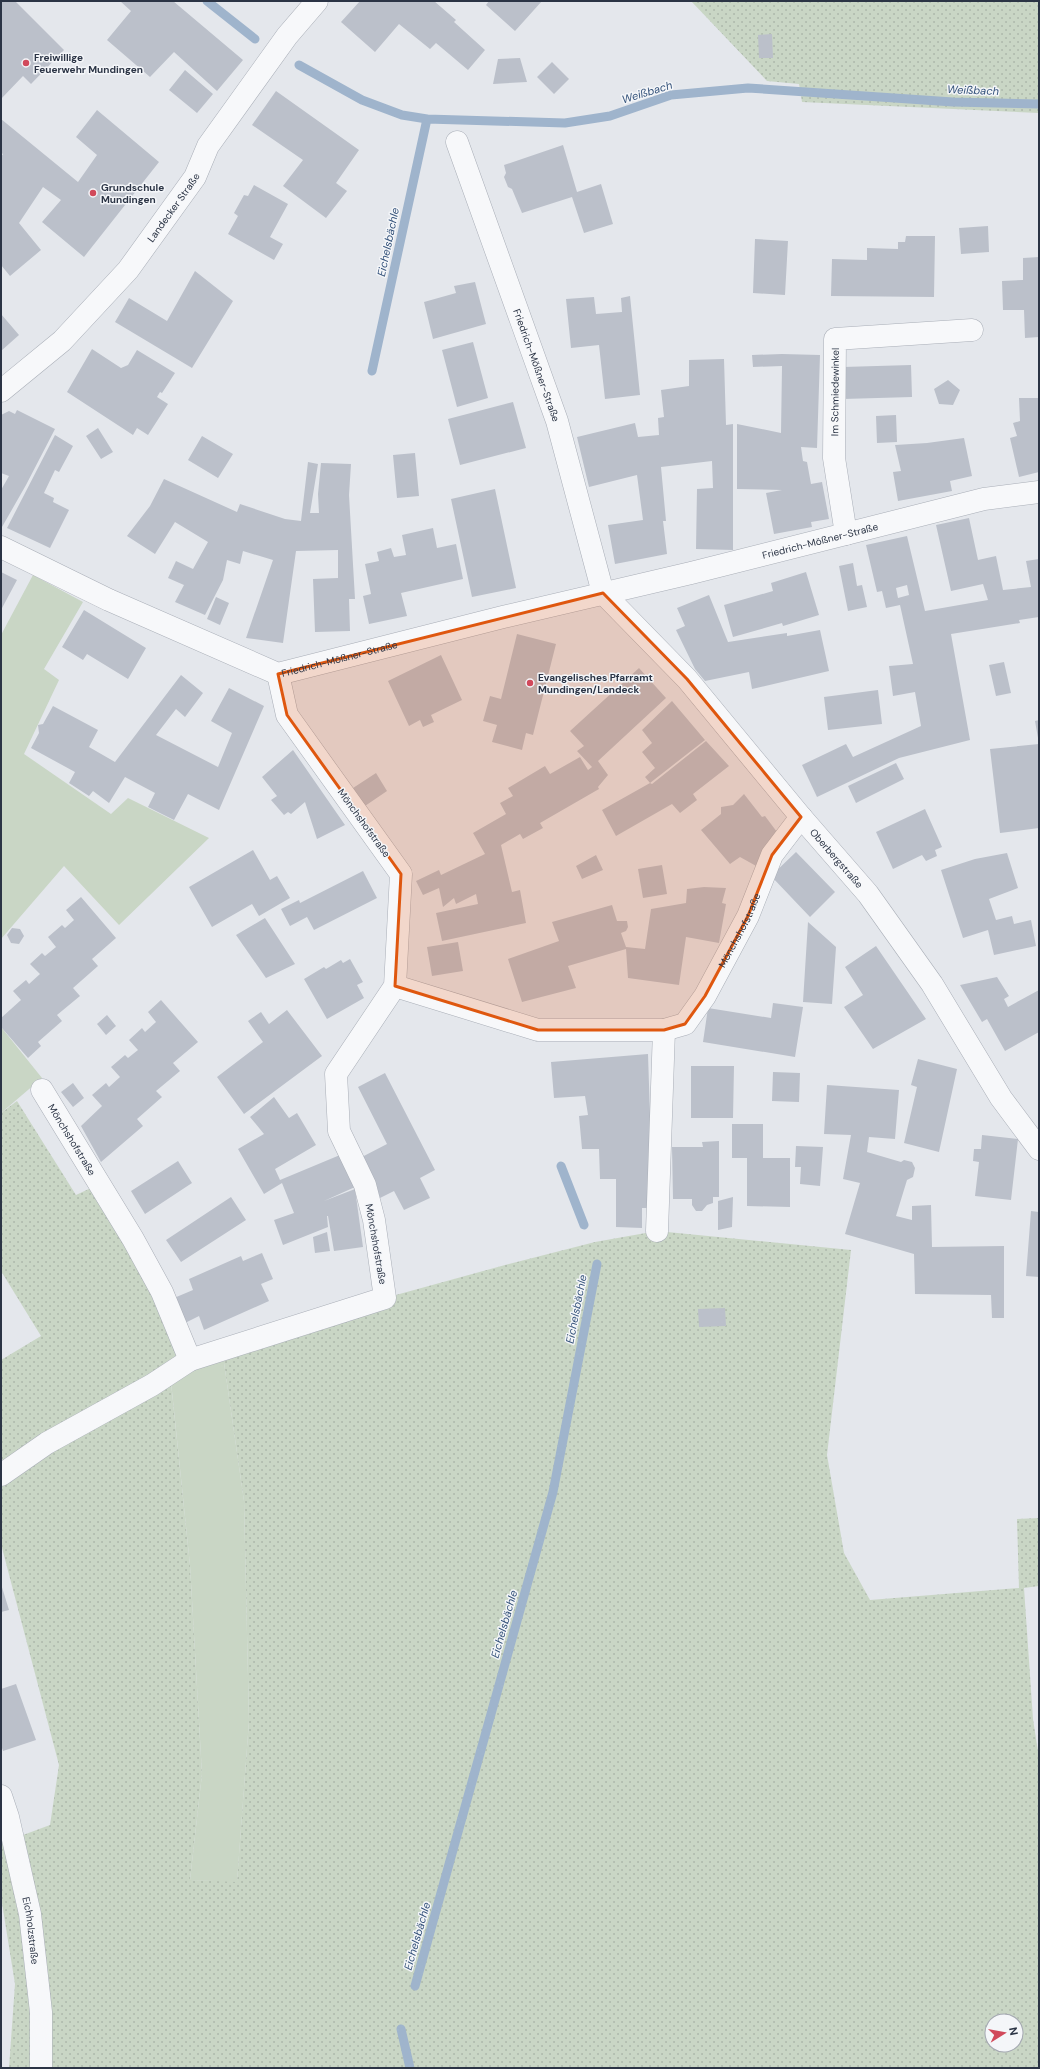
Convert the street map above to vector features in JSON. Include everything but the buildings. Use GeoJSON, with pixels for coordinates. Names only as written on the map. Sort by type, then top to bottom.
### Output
{"type":"FeatureCollection","features":[{"type":"Feature","properties":{"kind":"street","name":"Landecker Straße"},"geometry":{"type":"LineString","coordinates":[[1,391],[62,341],[128,270],[195,177],[208,146],[287,36],[316,1]]}},
{"type":"Feature","properties":{"kind":"street","name":"Friedrich-Mößner-Straße"},"geometry":{"type":"LineString","coordinates":[[457,142],[557,421],[603,593]]}},
{"type":"Feature","properties":{"kind":"street","name":"Im Schmiedewinkel"},"geometry":{"type":"LineString","coordinates":[[846,534],[834,458],[834,340],[972,330]]}},
{"type":"Feature","properties":{"kind":"street","name":"Friedrich-Mößner-Straße"},"geometry":{"type":"LineString","coordinates":[[1,547],[109,600],[278,674],[603,593],[691,574],[984,499],[1039,492]]}},
{"type":"Feature","properties":{"kind":"street","name":"Oberbergstraße"},"geometry":{"type":"LineString","coordinates":[[603,593],[687,680],[800,817],[872,901],[932,984],[1001,1098],[1039,1149]]}},
{"type":"Feature","properties":{"kind":"street","name":"Mönchshofstraße"},"geometry":{"type":"LineString","coordinates":[[1,1475],[47,1443],[152,1384],[190,1360],[385,1298],[374,1220],[365,1186],[339,1131],[336,1074],[395,986],[401,874],[287,715],[278,674]]}},
{"type":"Feature","properties":{"kind":"street","name":"Mönchshofstraße"},"geometry":{"type":"LineString","coordinates":[[395,986],[538,1030],[664,1030],[685,1024],[705,996],[748,916],[772,855],[800,817]]}},
{"type":"Feature","properties":{"kind":"street"},"geometry":{"type":"LineString","coordinates":[[657,1231],[664,1030]]}},
{"type":"Feature","properties":{"kind":"street","name":"Mönchshofstraße"},"geometry":{"type":"LineString","coordinates":[[42,1090],[133,1239],[162,1292],[190,1360]]}},
{"type":"Feature","properties":{"kind":"street","name":"Eichholzstraße"},"geometry":{"type":"LineString","coordinates":[[1,1796],[8,1817],[30,1914],[41,2012],[41,2068]]}},
{"type":"Feature","properties":{"kind":"highlighted area"},"geometry":{"type":"Polygon","coordinates":[[[603,593],[687,679],[801,817],[772,855],[748,916],[705,996],[685,1024],[664,1030],[538,1030],[395,986],[401,874],[287,715],[278,674],[603,593]]]}},
{"type":"Feature","properties":{"kind":"green space"},"geometry":{"type":"Polygon","coordinates":[[[691,1],[1039,1],[1039,113],[802,102],[799,84],[767,81],[691,1]]]}},
{"type":"Feature","properties":{"kind":"green space"},"geometry":{"type":"Polygon","coordinates":[[[33,575],[83,602],[44,669],[59,680],[24,754],[111,814],[128,798],[209,838],[119,925],[64,866],[1,939],[1,635],[33,575]]]}},
{"type":"Feature","properties":{"kind":"green space"},"geometry":{"type":"Polygon","coordinates":[[[1,1027],[42,1078],[1,1113],[1,1027]]]}},
{"type":"Feature","properties":{"kind":"green space"},"geometry":{"type":"Polygon","coordinates":[[[17,1101],[76,1195],[93,1187],[156,1295],[183,1364],[170,1373],[190,1565],[202,1774],[190,1880],[237,1881],[249,1721],[244,1501],[222,1349],[385,1298],[505,1265],[595,1242],[657,1231],[851,1250],[827,1455],[844,1553],[870,1600],[1019,1588],[1017,1519],[1039,1518],[1039,1586],[1024,1588],[1033,1719],[1039,1758],[1039,2068],[9,2068],[15,1984],[1,1897],[1,1823],[7,1841],[50,1825],[59,1765],[1,1544],[1,1360],[41,1336],[1,1271],[1,1113],[17,1101]]]}},
{"type":"Feature","properties":{"kind":"green space"},"geometry":{"type":"Polygon","coordinates":[[[222,1349],[244,1501],[249,1721],[237,1882],[190,1880],[202,1774],[190,1565],[170,1372],[222,1349]]]}},
{"type":"Feature","properties":{"kind":"waterway","name":"Weißbach"},"geometry":{"type":"LineString","coordinates":[[207,1],[255,39]]}},
{"type":"Feature","properties":{"kind":"waterway","name":"Weißbach"},"geometry":{"type":"LineString","coordinates":[[299,65],[362,100],[402,115],[427,119],[565,123],[610,116],[671,95],[748,88],[953,102],[1039,104]]}},
{"type":"Feature","properties":{"kind":"waterway","name":"Eichelsbächle"},"geometry":{"type":"LineString","coordinates":[[372,371],[427,119]]}},
{"type":"Feature","properties":{"kind":"waterway","name":"Eichelsbächle"},"geometry":{"type":"LineString","coordinates":[[561,1166],[584,1225]]}},
{"type":"Feature","properties":{"kind":"waterway","name":"Eichelsbächle"},"geometry":{"type":"LineString","coordinates":[[415,1986],[553,1492],[597,1264]]}},
{"type":"Feature","properties":{"kind":"waterway","name":"Eichelsbächle"},"geometry":{"type":"LineString","coordinates":[[401,2029],[410,2068]]}},
{"type":"Feature","properties":{"kind":"place","name":"Freiwillige Feuerwehr Mundingen"},"geometry":{"type":"Point","coordinates":[26,63]}},
{"type":"Feature","properties":{"kind":"place","name":"Grundschule Mundingen"},"geometry":{"type":"Point","coordinates":[93,193]}},
{"type":"Feature","properties":{"kind":"place","name":"Evangelisches Pfarramt Mundingen/Landeck"},"geometry":{"type":"Point","coordinates":[530,683]}}]}
